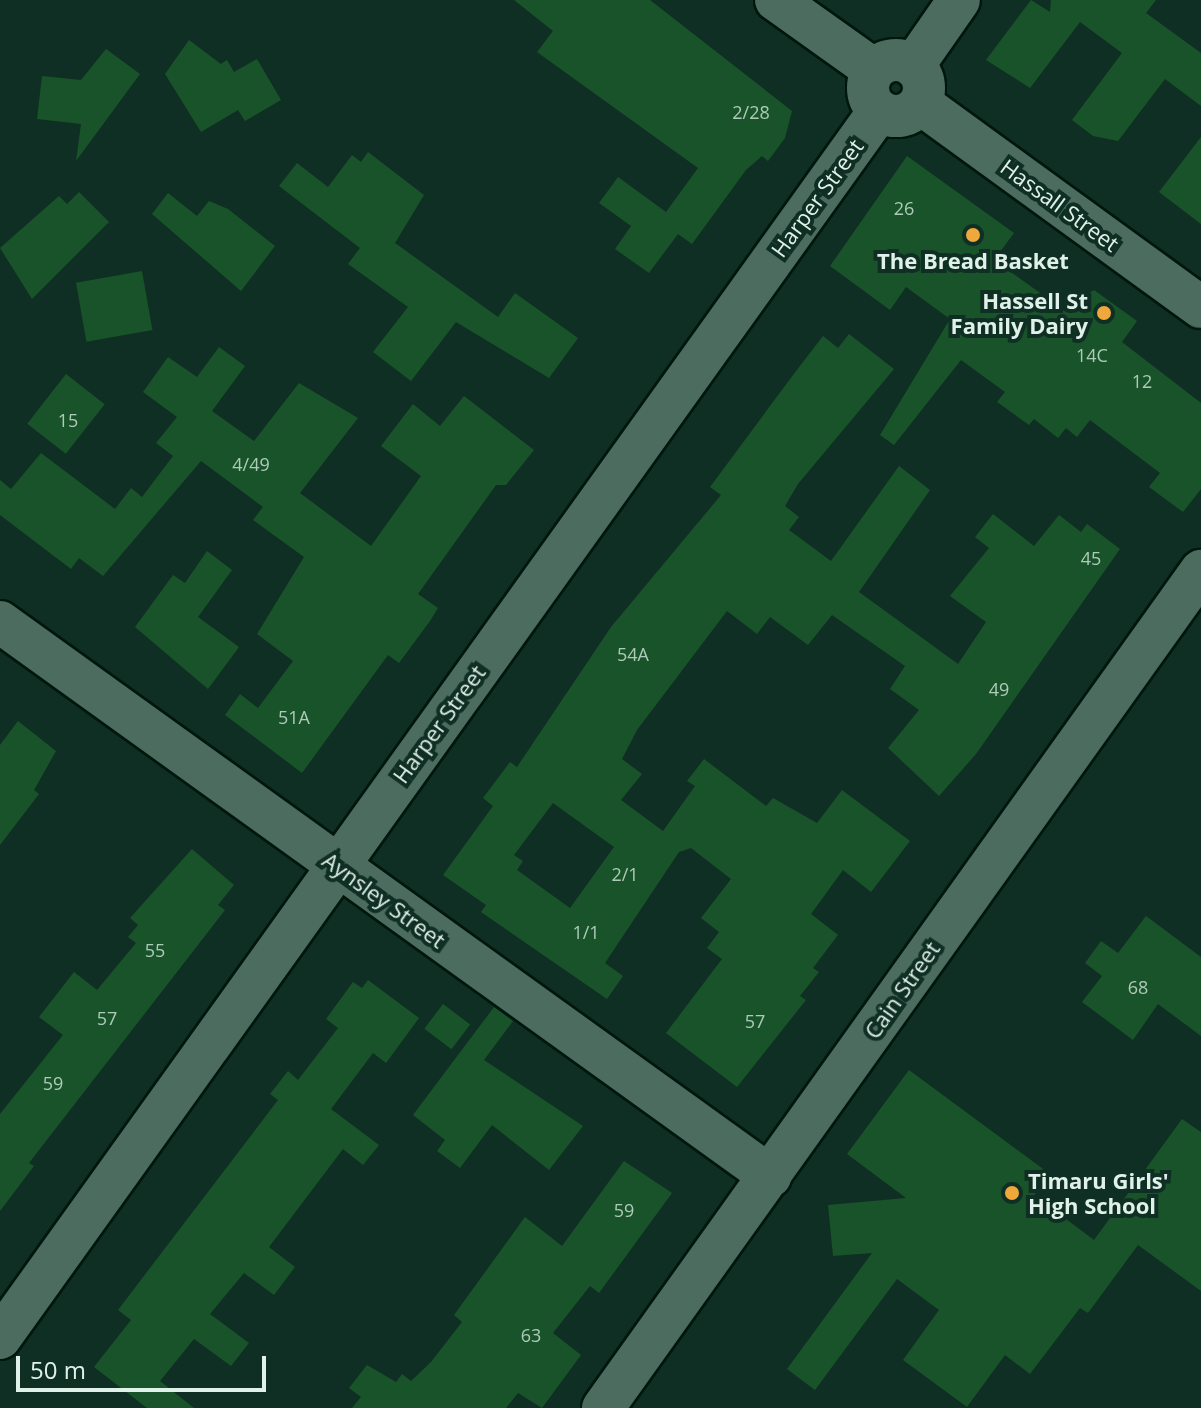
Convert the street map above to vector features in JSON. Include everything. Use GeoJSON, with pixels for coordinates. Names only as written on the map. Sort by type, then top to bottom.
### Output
{"type":"FeatureCollection","features":[{"type":"Feature","properties":{"kind":"street","name":"Hassall Street"},"geometry":{"type":"LineString","coordinates":[[776,0],[902,79],[1201,307]]}},
{"type":"Feature","properties":{"kind":"street"},"geometry":{"type":"LineString","coordinates":[[902,79],[959,0]]}},
{"type":"Feature","properties":{"kind":"street","name":"Harper Street"},"geometry":{"type":"LineString","coordinates":[[0,1338],[879,111],[867,87],[902,79]]}},
{"type":"Feature","properties":{"kind":"street","name":"Cain Street"},"geometry":{"type":"LineString","coordinates":[[603,1408],[1201,571]]}},
{"type":"Feature","properties":{"kind":"street","name":"Aynsley Street"},"geometry":{"type":"LineString","coordinates":[[0,622],[770,1176]]}},
{"type":"Feature","properties":{"kind":"building"},"geometry":{"type":"Polygon","coordinates":[[[514,0],[650,0],[792,111],[785,138],[768,161],[762,156],[746,170],[692,244],[678,234],[649,273],[615,249],[631,226],[599,203],[618,177],[666,212],[698,168],[537,52],[553,31],[514,0]]]}},
{"type":"Feature","properties":{"kind":"building"},"geometry":{"type":"Polygon","coordinates":[[[1031,0],[1050,12],[1051,0],[1156,0],[1146,13],[1201,53],[1201,106],[1165,79],[1118,141],[1093,136],[1072,120],[1122,53],[1080,22],[1030,88],[986,60],[1031,0]]]}},
{"type":"Feature","properties":{"kind":"building"},"geometry":{"type":"Polygon","coordinates":[[[189,40],[221,64],[227,60],[234,72],[257,59],[281,100],[245,121],[238,110],[201,132],[165,74],[189,40]]]}},
{"type":"Feature","properties":{"kind":"building"},"geometry":{"type":"Polygon","coordinates":[[[106,49],[140,74],[76,161],[81,124],[37,119],[42,76],[81,80],[106,49]]]}},
{"type":"Feature","properties":{"kind":"building"},"geometry":{"type":"Polygon","coordinates":[[[1201,137],[1201,224],[1159,192],[1201,137]]]}},
{"type":"Feature","properties":{"kind":"building"},"geometry":{"type":"Polygon","coordinates":[[[368,152],[424,195],[395,243],[498,317],[515,293],[578,338],[549,378],[456,322],[411,381],[373,352],[408,307],[348,264],[360,248],[279,186],[297,163],[328,187],[352,155],[361,162],[368,152]]]}},
{"type":"Feature","properties":{"kind":"building"},"geometry":{"type":"Polygon","coordinates":[[[907,156],[1014,233],[994,260],[1064,310],[1094,290],[1137,321],[1122,342],[1201,403],[1201,489],[1183,512],[1149,487],[1160,473],[1090,420],[1077,437],[1066,428],[1058,438],[1034,419],[1029,425],[997,402],[1005,392],[961,360],[894,445],[880,435],[950,319],[906,287],[890,310],[830,266],[907,156]]]}},
{"type":"Feature","properties":{"kind":"building"},"geometry":{"type":"Polygon","coordinates":[[[79,192],[109,222],[32,299],[0,248],[59,196],[67,204],[79,192]]]}},
{"type":"Feature","properties":{"kind":"building"},"geometry":{"type":"Polygon","coordinates":[[[168,193],[197,216],[209,201],[228,209],[275,246],[241,291],[152,214],[168,193]]]}},
{"type":"Feature","properties":{"kind":"building"},"geometry":{"type":"Polygon","coordinates":[[[142,271],[152,330],[86,342],[76,283],[142,271]]]}},
{"type":"Feature","properties":{"kind":"building"},"geometry":{"type":"Polygon","coordinates":[[[849,334],[894,369],[798,484],[785,506],[799,517],[789,530],[831,561],[899,466],[930,490],[859,592],[958,664],[986,622],[950,596],[989,548],[975,537],[993,514],[1034,546],[1059,515],[1081,532],[1087,524],[1120,549],[976,754],[939,796],[888,748],[919,710],[890,689],[905,666],[832,615],[808,645],[770,617],[757,634],[727,611],[637,730],[622,759],[642,774],[621,800],[663,831],[695,786],[687,781],[704,759],[766,806],[773,798],[817,823],[842,790],[910,841],[871,892],[843,870],[811,914],[838,935],[813,968],[819,972],[800,996],[806,1000],[737,1087],[666,1033],[722,959],[707,948],[719,932],[701,918],[731,879],[691,848],[679,852],[605,963],[623,976],[607,999],[481,912],[486,905],[443,875],[493,806],[483,798],[510,762],[517,767],[611,627],[721,495],[710,487],[793,375],[823,336],[838,348],[849,334]],[[553,803],[514,855],[523,861],[517,870],[570,908],[614,847],[553,803]]]}},
{"type":"Feature","properties":{"kind":"building"},"geometry":{"type":"Polygon","coordinates":[[[219,347],[245,366],[212,411],[254,441],[299,383],[358,418],[300,493],[371,546],[421,476],[381,446],[413,404],[440,426],[464,396],[534,450],[506,485],[496,485],[418,594],[438,608],[430,621],[399,663],[388,655],[302,773],[225,715],[240,694],[258,708],[293,661],[257,634],[304,557],[253,520],[263,507],[201,461],[103,576],[79,558],[71,569],[0,515],[0,480],[11,489],[41,453],[115,509],[131,488],[142,497],[173,456],[156,443],[177,417],[143,392],[168,357],[197,377],[219,347]]]}},
{"type":"Feature","properties":{"kind":"building"},"geometry":{"type":"Polygon","coordinates":[[[66,374],[105,404],[66,454],[27,424],[66,374]]]}},
{"type":"Feature","properties":{"kind":"building"},"geometry":{"type":"Polygon","coordinates":[[[207,551],[232,570],[198,617],[239,647],[208,689],[135,627],[173,575],[185,583],[207,551]]]}},
{"type":"Feature","properties":{"kind":"building"},"geometry":{"type":"Polygon","coordinates":[[[18,721],[56,751],[34,790],[39,794],[0,845],[0,745],[18,721]]]}},
{"type":"Feature","properties":{"kind":"building"},"geometry":{"type":"Polygon","coordinates":[[[192,849],[234,885],[218,905],[225,910],[29,1163],[34,1166],[0,1211],[0,1114],[63,1035],[39,1017],[74,972],[97,990],[136,943],[128,937],[138,925],[130,918],[192,849]]]}},
{"type":"Feature","properties":{"kind":"building"},"geometry":{"type":"Polygon","coordinates":[[[1146,916],[1201,957],[1201,1036],[1158,1004],[1133,1040],[1082,1002],[1102,976],[1085,963],[1101,941],[1118,953],[1146,916]]]}},
{"type":"Feature","properties":{"kind":"building"},"geometry":{"type":"Polygon","coordinates":[[[368,980],[419,1018],[386,1063],[373,1053],[331,1109],[379,1145],[363,1165],[343,1149],[269,1247],[295,1267],[274,1295],[244,1273],[210,1314],[249,1343],[231,1366],[194,1339],[160,1381],[194,1408],[147,1408],[94,1367],[131,1320],[118,1310],[278,1100],[270,1094],[288,1071],[298,1080],[338,1028],[326,1019],[353,982],[362,988],[368,980]]]}},
{"type":"Feature","properties":{"kind":"building"},"geometry":{"type":"Polygon","coordinates":[[[443,1004],[470,1024],[451,1049],[424,1029],[443,1004]]]}},
{"type":"Feature","properties":{"kind":"building"},"geometry":{"type":"Polygon","coordinates":[[[494,1007],[513,1021],[484,1060],[583,1126],[549,1170],[492,1125],[460,1168],[437,1151],[445,1140],[413,1115],[494,1007]]]}},
{"type":"Feature","properties":{"kind":"building"},"geometry":{"type":"Polygon","coordinates":[[[909,1070],[1050,1174],[1034,1195],[1094,1240],[1182,1119],[1201,1132],[1201,1291],[1138,1245],[1088,1313],[1080,1308],[1030,1374],[1005,1355],[967,1407],[903,1360],[939,1310],[897,1279],[815,1390],[787,1369],[872,1253],[833,1256],[828,1205],[906,1198],[847,1154],[909,1070]]]}},
{"type":"Feature","properties":{"kind":"building"},"geometry":{"type":"Polygon","coordinates":[[[624,1161],[672,1193],[599,1293],[590,1286],[553,1333],[581,1355],[542,1408],[518,1393],[506,1408],[352,1408],[361,1397],[349,1388],[367,1365],[396,1382],[402,1374],[411,1381],[431,1362],[462,1322],[454,1315],[525,1217],[562,1246],[624,1161]]]}},
{"type":"Feature","properties":{"kind":"place","name":"The Bread Basket"},"geometry":{"type":"Point","coordinates":[973,235]}},
{"type":"Feature","properties":{"kind":"place","name":"Hassell St Family Dairy"},"geometry":{"type":"Point","coordinates":[1104,313]}},
{"type":"Feature","properties":{"kind":"place","name":"Timaru Girls' High School"},"geometry":{"type":"Point","coordinates":[1012,1193]}}]}
